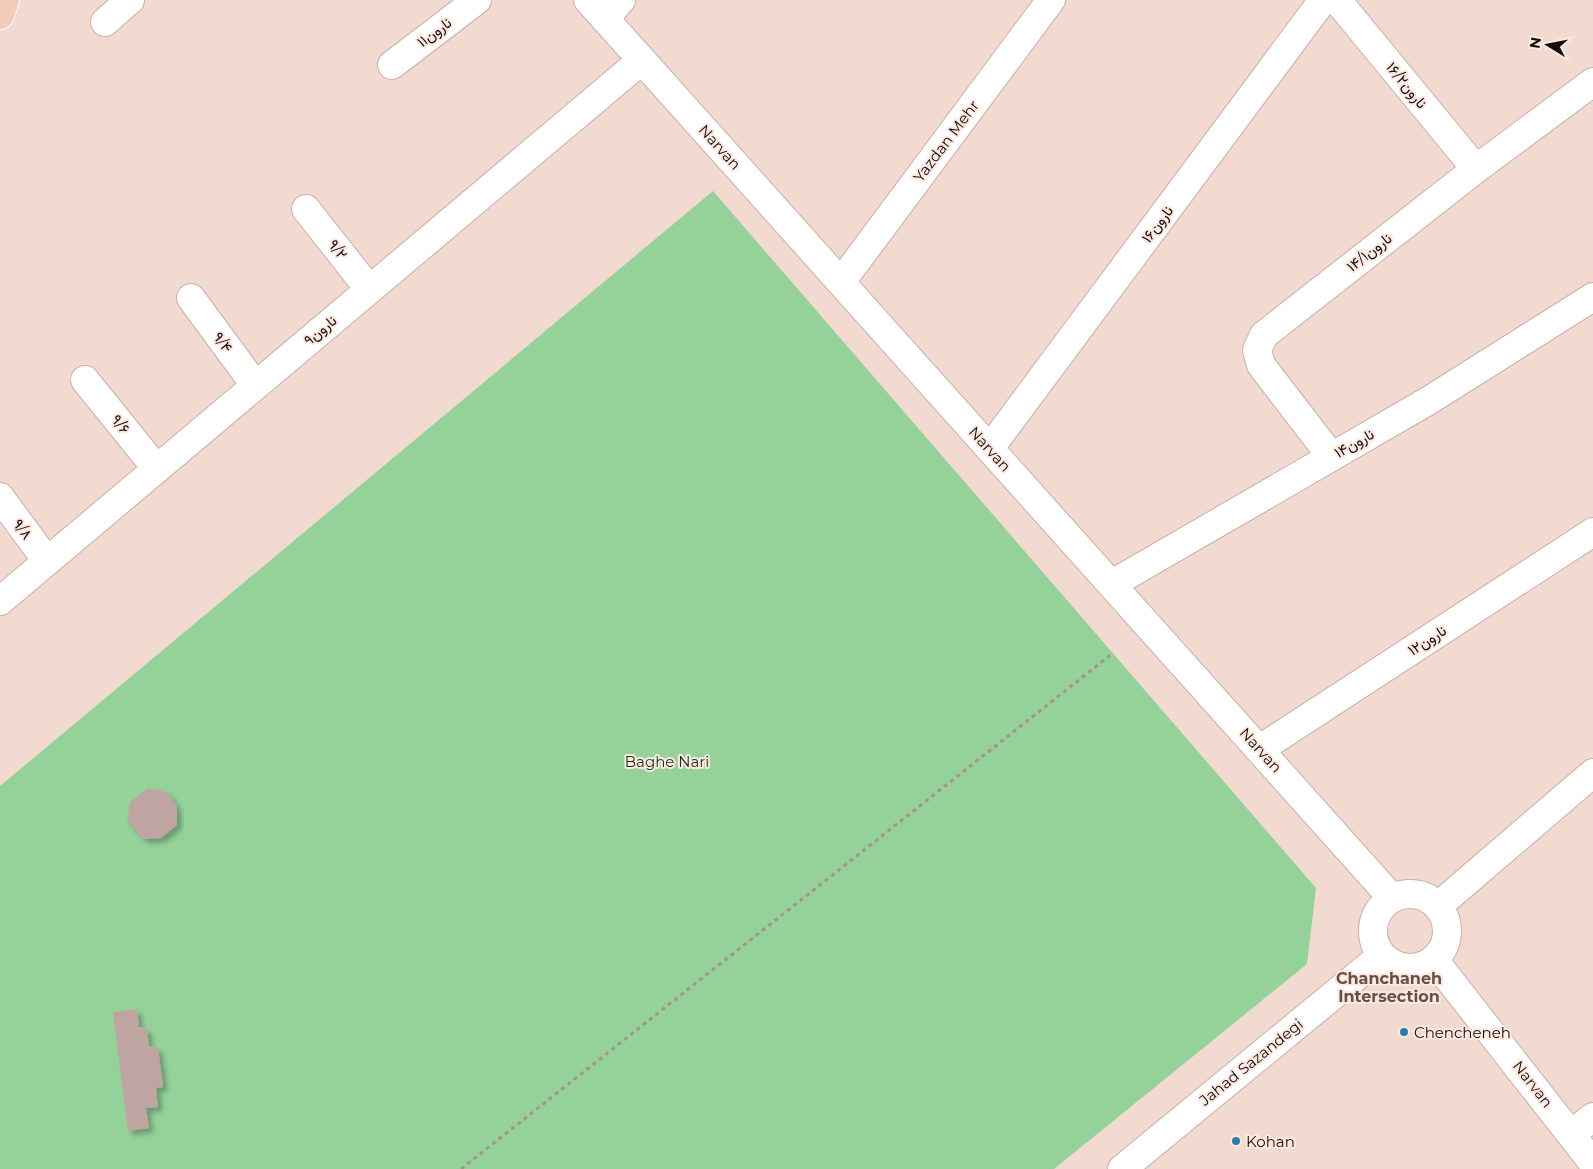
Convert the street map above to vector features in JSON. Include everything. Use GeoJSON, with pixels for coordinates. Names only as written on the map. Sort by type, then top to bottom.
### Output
{"type":"FeatureCollection","features":[{"type":"Feature","properties":{"kind":"main road"},"geometry":{"type":"LineString","coordinates":[[0,15],[5,0]]}},
{"type":"Feature","properties":{"kind":"street"},"geometry":{"type":"LineString","coordinates":[[105,22],[130,0]]}},
{"type":"Feature","properties":{"kind":"street","name":"نارون۱۱"},"geometry":{"type":"LineString","coordinates":[[392,65],[477,0]]}},
{"type":"Feature","properties":{"kind":"street","name":"Yazdan Mehr"},"geometry":{"type":"LineString","coordinates":[[841,282],[1051,0]]}},
{"type":"Feature","properties":{"kind":"street","name":"نارون۱۶"},"geometry":{"type":"LineString","coordinates":[[990,448],[1323,0]]}},
{"type":"Feature","properties":{"kind":"street","name":"۱۶/۲نارون"},"geometry":{"type":"LineString","coordinates":[[1337,0],[1476,169]]}},
{"type":"Feature","properties":{"kind":"street","name":"Narvan"},"geometry":{"type":"LineString","coordinates":[[604,6],[642,60],[1392,898]]}},
{"type":"Feature","properties":{"kind":"street","name":"نارون۹"},"geometry":{"type":"LineString","coordinates":[[0,601],[642,60]]}},
{"type":"Feature","properties":{"kind":"street","name":"۱۴/۱نارون"},"geometry":{"type":"LineString","coordinates":[[1331,456],[1261,365],[1257,350],[1264,334],[1476,169],[1593,82]]}},
{"type":"Feature","properties":{"kind":"street","name":"۹/۲"},"geometry":{"type":"LineString","coordinates":[[306,209],[369,289]]}},
{"type":"Feature","properties":{"kind":"street","name":"۹/۴"},"geometry":{"type":"LineString","coordinates":[[191,298],[255,385]]}},
{"type":"Feature","properties":{"kind":"street","name":"نارون۱۴"},"geometry":{"type":"LineString","coordinates":[[1112,584],[1428,401],[1593,298]]}},
{"type":"Feature","properties":{"kind":"street","name":"۹/۶"},"geometry":{"type":"LineString","coordinates":[[85,380],[156,468]]}},
{"type":"Feature","properties":{"kind":"street","name":"۹/۸"},"geometry":{"type":"LineString","coordinates":[[0,497],[47,561]]}},
{"type":"Feature","properties":{"kind":"street","name":"نارون۱۲"},"geometry":{"type":"LineString","coordinates":[[1260,749],[1593,532]]}},
{"type":"Feature","properties":{"kind":"street"},"geometry":{"type":"LineString","coordinates":[[1438,906],[1593,773]]}},
{"type":"Feature","properties":{"kind":"street"},"geometry":{"type":"LineString","coordinates":[[1404,894],[1416,894],[1428,898],[1438,906],[1444,916],[1447,928],[1446,939],[1434,960],[1424,966],[1401,968],[1381,956],[1372,935],[1373,924],[1380,908],[1392,898],[1404,894]]}},
{"type":"Feature","properties":{"kind":"street","name":"Jahad Sazandegi"},"geometry":{"type":"LineString","coordinates":[[1122,1169],[1381,956]]}},
{"type":"Feature","properties":{"kind":"street","name":"Narvan"},"geometry":{"type":"LineString","coordinates":[[1434,960],[1593,1163]]}},
{"type":"Feature","properties":{"kind":"street"},"geometry":{"type":"LineString","coordinates":[[1572,1134],[1593,1117]]}},
{"type":"Feature","properties":{"kind":"path"},"geometry":{"type":"LineString","coordinates":[[460,1169],[1113,653]]}},
{"type":"Feature","properties":{"kind":"green space","name":"Baghe Nari"},"geometry":{"type":"Polygon","coordinates":[[[713,191],[1316,888],[1307,964],[1054,1169],[0,1169],[0,786],[713,191]]]}},
{"type":"Feature","properties":{"kind":"building"},"geometry":{"type":"Polygon","coordinates":[[[148,788],[167,792],[177,806],[177,825],[161,838],[144,839],[127,821],[130,802],[148,788]]]}},
{"type":"Feature","properties":{"kind":"building"},"geometry":{"type":"Polygon","coordinates":[[[137,1009],[139,1027],[147,1029],[149,1046],[158,1048],[163,1087],[156,1088],[158,1107],[146,1108],[149,1128],[128,1131],[113,1012],[137,1009]]]}},
{"type":"Feature","properties":{"kind":"place","name":"Chencheneh"},"geometry":{"type":"Point","coordinates":[1404,1032]}},
{"type":"Feature","properties":{"kind":"place","name":"Kohan"},"geometry":{"type":"Point","coordinates":[1236,1141]}},
{"type":"Feature","properties":{"kind":"district","name":"Chanchaneh Intersection"},"geometry":{"type":"Point","coordinates":[1389,987]}}]}
